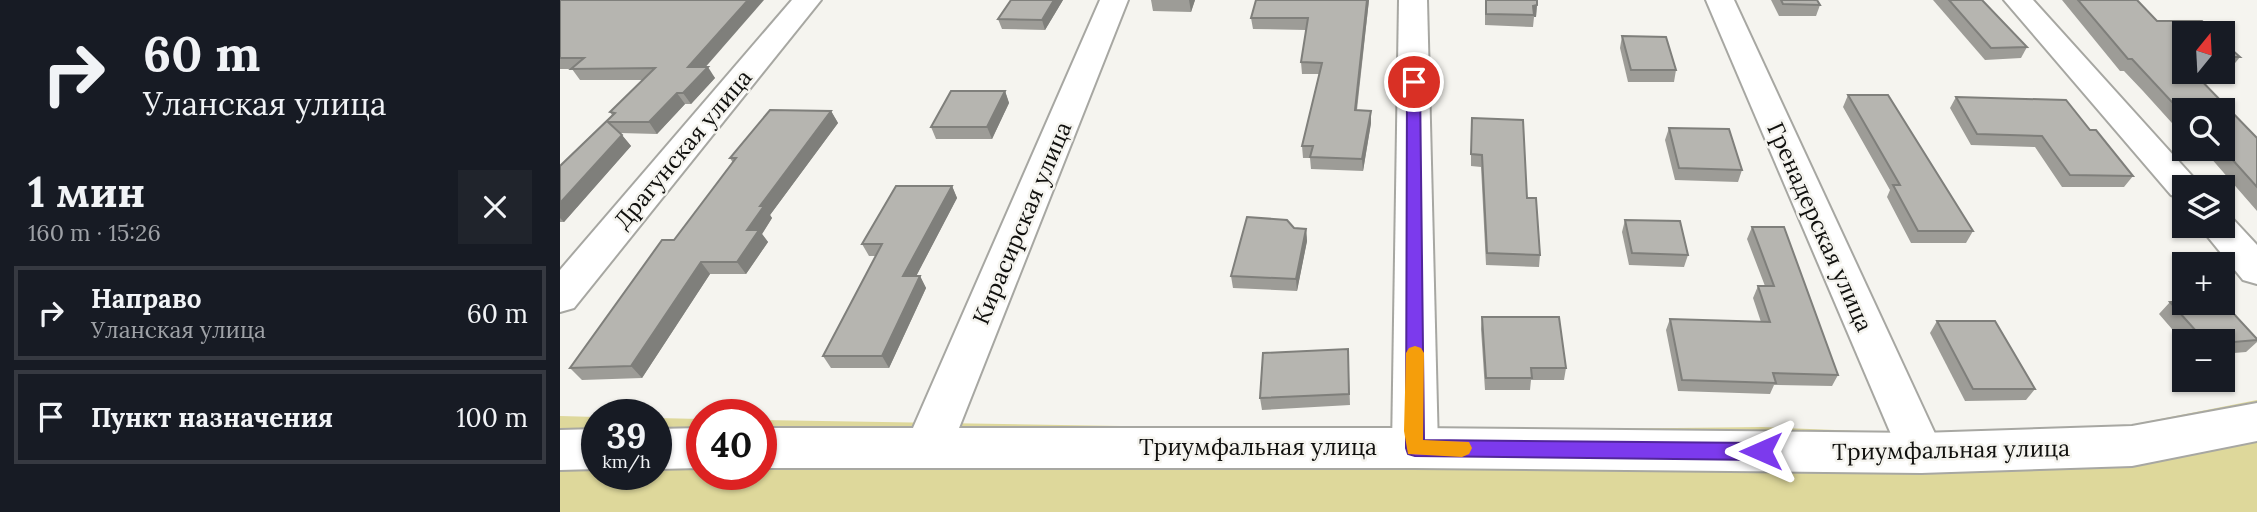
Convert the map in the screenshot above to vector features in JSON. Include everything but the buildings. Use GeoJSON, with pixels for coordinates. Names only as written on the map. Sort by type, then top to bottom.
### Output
{"type":"FeatureCollection","features":[{"type":"Feature","properties":{"kind":"street","name":"Драгунская улица"},"geometry":{"type":"LineString","coordinates":[[560,297],[807,0]]}},
{"type":"Feature","properties":{"kind":"street","name":"Кирасирская улица"},"geometry":{"type":"LineString","coordinates":[[932,446],[936,428],[1114,0]]}},
{"type":"Feature","properties":{"kind":"street"},"geometry":{"type":"LineString","coordinates":[[1413,0],[1415,448]]}},
{"type":"Feature","properties":{"kind":"street","name":"Гренадерская улица"},"geometry":{"type":"LineString","coordinates":[[1720,0],[1921,453]]}},
{"type":"Feature","properties":{"kind":"street"},"geometry":{"type":"LineString","coordinates":[[2018,0],[2173,175]]}},
{"type":"Feature","properties":{"kind":"street"},"geometry":{"type":"LineString","coordinates":[[2229,238],[2257,270]]}},
{"type":"Feature","properties":{"kind":"street","name":"Триумфальная улица"},"geometry":{"type":"LineString","coordinates":[[777,448],[1415,448],[1921,453],[2132,446],[2257,422]]}},
{"type":"Feature","properties":{"kind":"street"},"geometry":{"type":"LineString","coordinates":[[560,450],[581,449]]}},
{"type":"Feature","properties":{"kind":"shaded area"},"geometry":{"type":"Polygon","coordinates":[[[2257,400],[2257,512],[560,512],[560,416],[581,417],[581,490],[672,490],[672,418],[686,419],[686,490],[777,490],[777,420],[1413,431],[1762,427],[1911,433],[2130,425],[2257,400]]]}},
{"type":"Feature","properties":{"kind":"slow traffic"},"geometry":{"type":"LineString","coordinates":[[1415,353],[1415,448],[1462,448]]}},
{"type":"Feature","properties":{"kind":"route"},"geometry":{"type":"LineString","coordinates":[[1414,82],[1415,448],[1761,451]]}}]}
